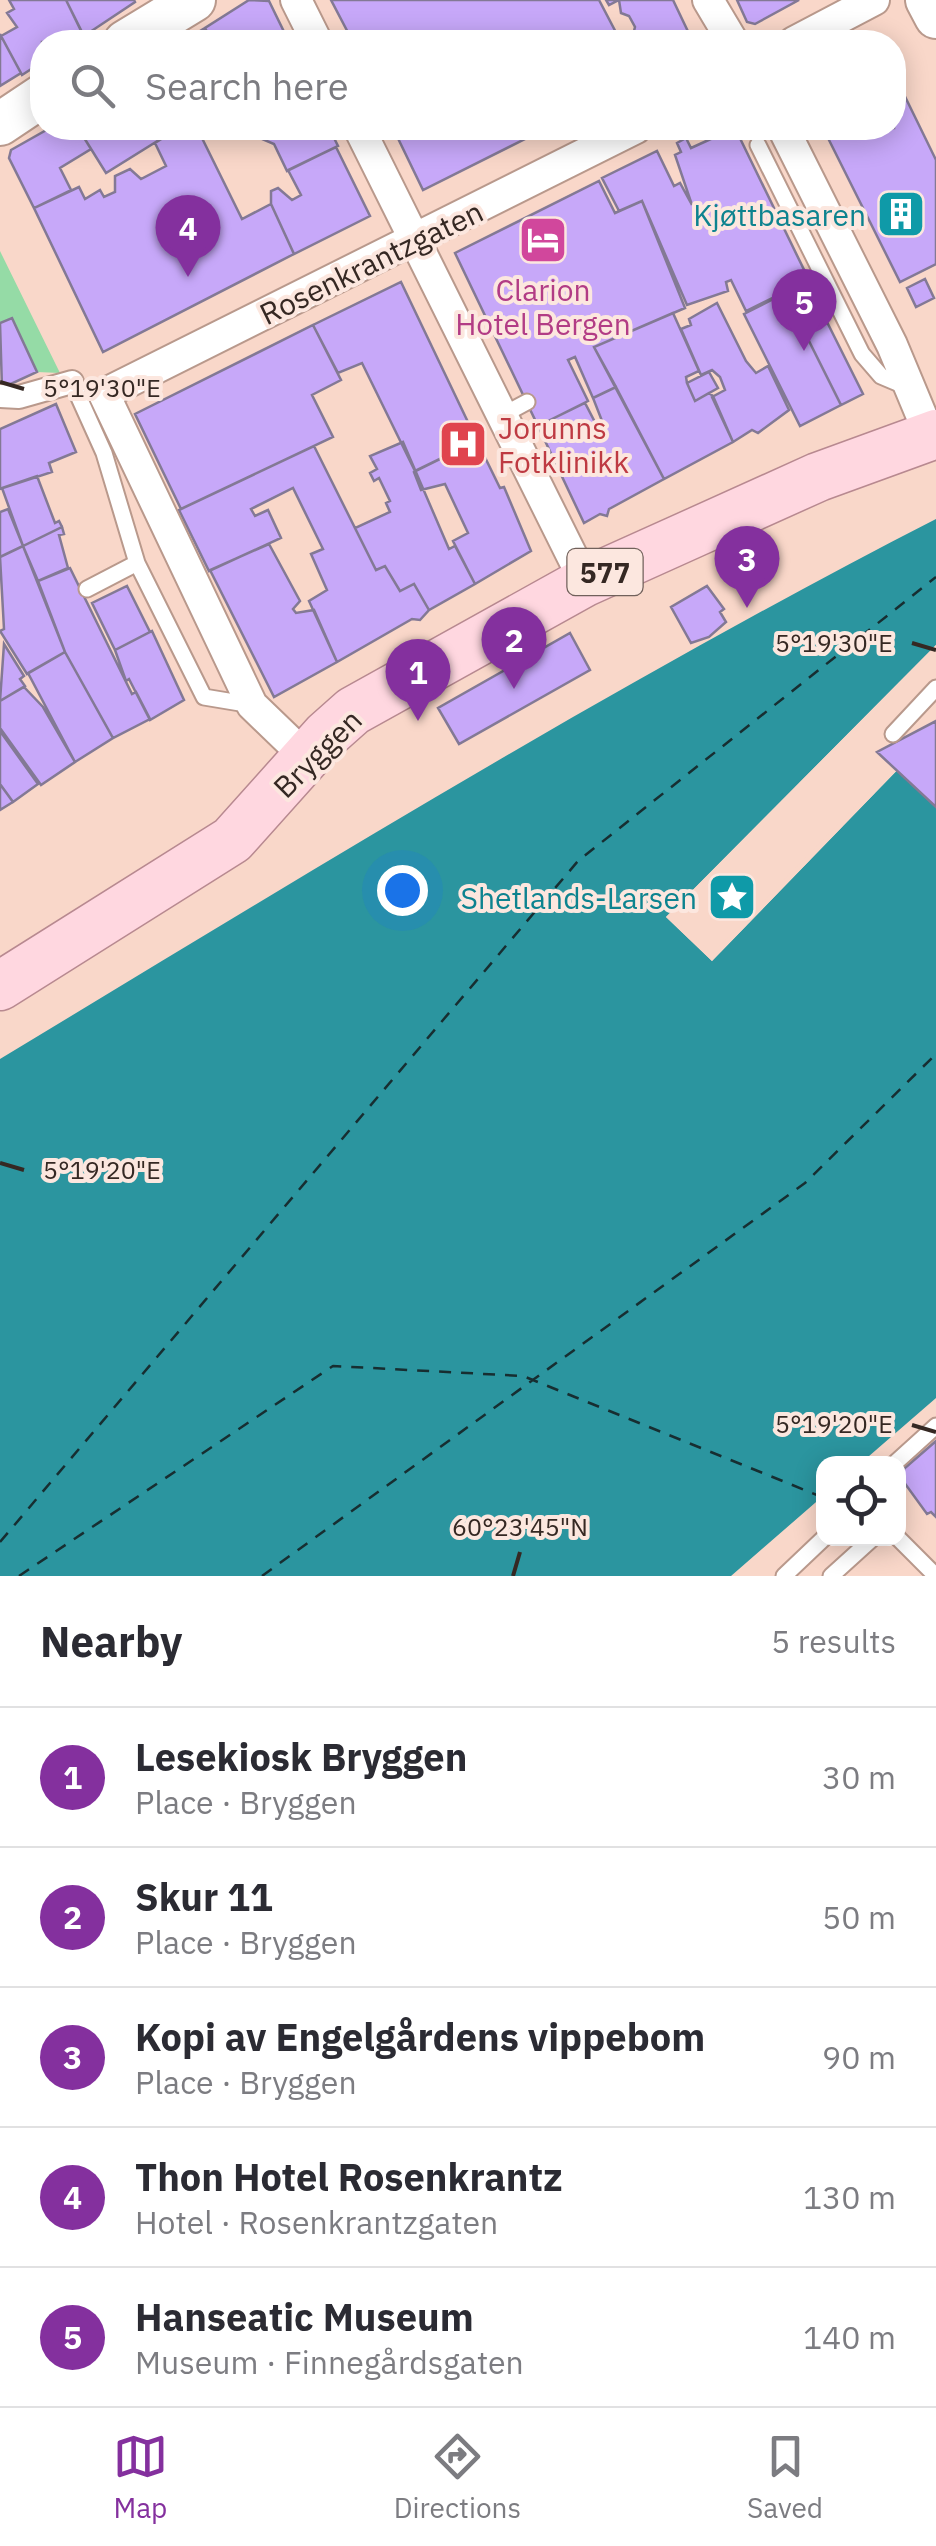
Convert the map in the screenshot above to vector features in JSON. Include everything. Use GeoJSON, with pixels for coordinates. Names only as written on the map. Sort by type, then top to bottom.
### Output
{"type":"FeatureCollection","features":[{"type":"Feature","properties":{"kind":"main road"},"geometry":{"type":"LineString","coordinates":[[144,30],[194,0]]}},
{"type":"Feature","properties":{"kind":"main road"},"geometry":{"type":"LineString","coordinates":[[927,0],[936,18]]}},
{"type":"Feature","properties":{"kind":"main road"},"geometry":{"type":"LineString","coordinates":[[0,124],[30,104]]}},
{"type":"Feature","properties":{"kind":"main road","name":"Bryggen"},"geometry":{"type":"LineString","coordinates":[[0,986],[66,931],[217,837],[354,711],[585,582],[800,484],[934,438]]}},
{"type":"Feature","properties":{"kind":"street"},"geometry":{"type":"LineString","coordinates":[[296,0],[311,30]]}},
{"type":"Feature","properties":{"kind":"street"},"geometry":{"type":"LineString","coordinates":[[708,0],[726,30]]}},
{"type":"Feature","properties":{"kind":"street"},"geometry":{"type":"LineString","coordinates":[[817,30],[874,0]]}},
{"type":"Feature","properties":{"kind":"street"},"geometry":{"type":"LineString","coordinates":[[365,140],[414,240],[514,409],[585,582]]}},
{"type":"Feature","properties":{"kind":"street","name":"Rosenkrantzgaten"},"geometry":{"type":"LineString","coordinates":[[252,705],[104,394],[612,140]]}},
{"type":"Feature","properties":{"kind":"street"},"geometry":{"type":"LineString","coordinates":[[772,140],[892,346],[907,387],[934,438]]}},
{"type":"Feature","properties":{"kind":"street"},"geometry":{"type":"LineString","coordinates":[[0,396],[19,398],[72,382]]}},
{"type":"Feature","properties":{"kind":"street"},"geometry":{"type":"LineString","coordinates":[[252,705],[307,758]]}},
{"type":"Feature","properties":{"kind":"lane"},"geometry":{"type":"LineString","coordinates":[[72,382],[104,453],[137,564],[204,697],[252,705]]}},
{"type":"Feature","properties":{"kind":"lane"},"geometry":{"type":"LineString","coordinates":[[87,588],[137,564]]}},
{"type":"Feature","properties":{"kind":"lane"},"geometry":{"type":"LineString","coordinates":[[893,734],[936,688]]}},
{"type":"Feature","properties":{"kind":"lane"},"geometry":{"type":"LineString","coordinates":[[903,1456],[936,1426]]}},
{"type":"Feature","properties":{"kind":"lane"},"geometry":{"type":"LineString","coordinates":[[784,1576],[816,1546]]}},
{"type":"Feature","properties":{"kind":"lane"},"geometry":{"type":"LineString","coordinates":[[831,1576],[864,1546]]}},
{"type":"Feature","properties":{"kind":"lane"},"geometry":{"type":"LineString","coordinates":[[906,1546],[936,1576]]}},
{"type":"Feature","properties":{"kind":"green space"},"geometry":{"type":"Polygon","coordinates":[[[0,251],[60,373],[37,372],[12,318],[0,323],[0,251]]]}},
{"type":"Feature","properties":{"kind":"water"},"geometry":{"type":"Polygon","coordinates":[[[936,519],[936,645],[666,917],[712,961],[907,760],[936,784],[936,1398],[869,1456],[816,1456],[816,1502],[731,1576],[0,1576],[0,1059],[580,713],[936,519]]]}},
{"type":"Feature","properties":{"kind":"pier"},"geometry":{"type":"Polygon","coordinates":[[[936,645],[936,652],[673,917],[712,954],[905,755],[936,777],[907,760],[712,961],[666,917],[936,645]]]}},
{"type":"Feature","properties":{"kind":"building"},"geometry":{"type":"Polygon","coordinates":[[[9,0],[66,0],[81,30],[30,30],[30,70],[22,75],[1,36],[17,27],[7,13],[14,9],[9,0]]]}},
{"type":"Feature","properties":{"kind":"building"},"geometry":{"type":"Polygon","coordinates":[[[66,0],[134,0],[93,30],[81,30],[66,0]]]}},
{"type":"Feature","properties":{"kind":"building"},"geometry":{"type":"Polygon","coordinates":[[[249,0],[269,1],[283,30],[206,30],[249,0]]]}},
{"type":"Feature","properties":{"kind":"building"},"geometry":{"type":"Polygon","coordinates":[[[331,0],[599,0],[615,30],[347,30],[331,0]]]}},
{"type":"Feature","properties":{"kind":"building"},"geometry":{"type":"Polygon","coordinates":[[[619,0],[673,0],[687,30],[634,30],[629,16],[621,13],[619,0]]]}},
{"type":"Feature","properties":{"kind":"building"},"geometry":{"type":"Polygon","coordinates":[[[737,0],[799,0],[755,24],[747,22],[737,0]]]}},
{"type":"Feature","properties":{"kind":"building"},"geometry":{"type":"Polygon","coordinates":[[[0,34],[21,73],[0,86],[0,34]]]}},
{"type":"Feature","properties":{"kind":"building","name":"Kjøttbasaren"},"geometry":{"type":"Polygon","coordinates":[[[906,99],[936,160],[936,264],[900,282],[829,140],[906,140],[906,99]]]}},
{"type":"Feature","properties":{"kind":"building"},"geometry":{"type":"Polygon","coordinates":[[[30,139],[85,140],[91,149],[60,168],[71,190],[34,208],[9,158],[11,150],[30,139]]]}},
{"type":"Feature","properties":{"kind":"building"},"geometry":{"type":"Polygon","coordinates":[[[85,140],[159,140],[106,173],[85,140]]]}},
{"type":"Feature","properties":{"kind":"building"},"geometry":{"type":"Polygon","coordinates":[[[203,140],[242,219],[271,204],[294,254],[103,352],[34,208],[79,187],[85,199],[100,190],[104,197],[115,192],[115,176],[130,169],[141,179],[166,166],[155,143],[203,140]]]}},
{"type":"Feature","properties":{"kind":"building"},"geometry":{"type":"Polygon","coordinates":[[[264,140],[335,140],[338,146],[287,171],[274,144],[264,140]]]}},
{"type":"Feature","properties":{"kind":"building"},"geometry":{"type":"Polygon","coordinates":[[[399,140],[523,140],[423,190],[399,140]]]}},
{"type":"Feature","properties":{"kind":"building"},"geometry":{"type":"Polygon","coordinates":[[[682,140],[687,140],[691,148],[709,140],[741,140],[809,280],[746,311],[731,280],[726,282],[728,291],[687,305],[642,201],[619,211],[602,178],[657,151],[674,186],[680,183],[692,205],[675,155],[681,152],[677,143],[682,140]]]}},
{"type":"Feature","properties":{"kind":"building"},"geometry":{"type":"Polygon","coordinates":[[[336,147],[370,216],[294,254],[271,204],[271,191],[278,188],[292,200],[301,195],[288,170],[336,147]]]}},
{"type":"Feature","properties":{"kind":"building"},"geometry":{"type":"Polygon","coordinates":[[[599,181],[615,213],[642,201],[685,308],[594,347],[616,387],[593,398],[575,357],[568,360],[588,401],[538,426],[455,253],[599,181]]]}},
{"type":"Feature","properties":{"kind":"building"},"geometry":{"type":"Polygon","coordinates":[[[925,279],[934,298],[916,307],[907,288],[925,279]]]}},
{"type":"Feature","properties":{"kind":"building"},"geometry":{"type":"Polygon","coordinates":[[[401,282],[477,441],[415,471],[362,363],[338,373],[313,325],[401,282]]]}},
{"type":"Feature","properties":{"kind":"building"},"geometry":{"type":"Polygon","coordinates":[[[807,282],[863,394],[841,405],[785,293],[807,282]]]}},
{"type":"Feature","properties":{"kind":"building"},"geometry":{"type":"Polygon","coordinates":[[[785,293],[841,405],[800,426],[744,314],[785,293]]]}},
{"type":"Feature","properties":{"kind":"building"},"geometry":{"type":"Polygon","coordinates":[[[717,303],[746,361],[756,373],[768,366],[789,410],[758,433],[752,430],[733,442],[712,397],[725,390],[720,377],[712,370],[701,375],[681,329],[691,325],[689,319],[717,303]]]}},
{"type":"Feature","properties":{"kind":"building"},"geometry":{"type":"Polygon","coordinates":[[[673,313],[699,371],[686,377],[695,401],[709,393],[713,396],[733,442],[664,479],[594,347],[673,313]]]}},
{"type":"Feature","properties":{"kind":"building"},"geometry":{"type":"Polygon","coordinates":[[[12,318],[37,372],[2,388],[0,323],[12,318]]]}},
{"type":"Feature","properties":{"kind":"building"},"geometry":{"type":"Polygon","coordinates":[[[313,325],[341,380],[312,395],[333,437],[181,509],[135,414],[313,325]]]}},
{"type":"Feature","properties":{"kind":"building"},"geometry":{"type":"Polygon","coordinates":[[[709,372],[718,388],[695,401],[687,383],[709,372]]]}},
{"type":"Feature","properties":{"kind":"building"},"geometry":{"type":"Polygon","coordinates":[[[616,387],[664,479],[609,509],[607,516],[600,514],[584,523],[538,426],[585,403],[598,428],[604,426],[593,398],[616,387]]]}},
{"type":"Feature","properties":{"kind":"building"},"geometry":{"type":"Polygon","coordinates":[[[56,404],[76,452],[49,463],[52,472],[0,489],[0,429],[56,404]]]}},
{"type":"Feature","properties":{"kind":"building"},"geometry":{"type":"Polygon","coordinates":[[[477,441],[500,488],[504,487],[531,551],[475,584],[453,541],[468,533],[445,484],[421,490],[414,472],[477,441]]]}},
{"type":"Feature","properties":{"kind":"building"},"geometry":{"type":"Polygon","coordinates":[[[403,442],[449,549],[455,546],[475,584],[429,610],[414,584],[400,591],[385,566],[376,570],[355,528],[390,512],[386,503],[390,501],[379,478],[374,481],[370,473],[377,469],[370,456],[403,442]]]}},
{"type":"Feature","properties":{"kind":"building"},"geometry":{"type":"Polygon","coordinates":[[[314,446],[376,570],[385,566],[400,591],[414,584],[429,610],[420,620],[412,619],[337,662],[309,601],[327,590],[311,554],[323,549],[293,488],[251,509],[255,516],[268,510],[281,538],[209,571],[179,510],[314,446]]]}},
{"type":"Feature","properties":{"kind":"building"},"geometry":{"type":"Polygon","coordinates":[[[37,476],[55,523],[59,521],[62,527],[23,546],[2,488],[37,476]]]}},
{"type":"Feature","properties":{"kind":"building"},"geometry":{"type":"Polygon","coordinates":[[[8,509],[23,546],[0,557],[0,512],[8,509]]]}},
{"type":"Feature","properties":{"kind":"building"},"geometry":{"type":"Polygon","coordinates":[[[62,527],[64,534],[59,535],[68,568],[38,581],[23,546],[62,527]]]}},
{"type":"Feature","properties":{"kind":"building"},"geometry":{"type":"Polygon","coordinates":[[[269,544],[300,601],[293,609],[296,613],[314,610],[337,662],[274,697],[210,570],[269,544]]]}},
{"type":"Feature","properties":{"kind":"building"},"geometry":{"type":"Polygon","coordinates":[[[23,546],[65,652],[27,674],[0,631],[4,629],[0,557],[23,546]]]}},
{"type":"Feature","properties":{"kind":"building"},"geometry":{"type":"Polygon","coordinates":[[[70,568],[132,694],[136,692],[150,719],[113,738],[65,652],[38,581],[70,568]]]}},
{"type":"Feature","properties":{"kind":"building"},"geometry":{"type":"Polygon","coordinates":[[[127,586],[150,632],[115,650],[92,603],[127,586]]]}},
{"type":"Feature","properties":{"kind":"building"},"geometry":{"type":"Polygon","coordinates":[[[707,586],[724,609],[720,612],[726,622],[709,637],[691,643],[671,607],[707,586]]]}},
{"type":"Feature","properties":{"kind":"building"},"geometry":{"type":"Polygon","coordinates":[[[152,631],[184,700],[150,720],[129,679],[126,681],[115,650],[152,631]]]}},
{"type":"Feature","properties":{"kind":"building"},"geometry":{"type":"Polygon","coordinates":[[[570,633],[590,670],[459,744],[438,708],[570,633]]]}},
{"type":"Feature","properties":{"kind":"building"},"geometry":{"type":"Polygon","coordinates":[[[4,644],[24,676],[20,679],[25,686],[0,701],[4,644]]]}},
{"type":"Feature","properties":{"kind":"building"},"geometry":{"type":"Polygon","coordinates":[[[65,652],[113,738],[75,762],[28,673],[65,652]]]}},
{"type":"Feature","properties":{"kind":"building"},"geometry":{"type":"Polygon","coordinates":[[[24,687],[43,707],[75,762],[41,785],[0,728],[0,701],[24,687]]]}},
{"type":"Feature","properties":{"kind":"building"},"geometry":{"type":"Polygon","coordinates":[[[936,721],[936,807],[877,752],[936,721]]]}},
{"type":"Feature","properties":{"kind":"building"},"geometry":{"type":"Polygon","coordinates":[[[0,731],[38,784],[13,802],[0,784],[0,731]]]}},
{"type":"Feature","properties":{"kind":"building"},"geometry":{"type":"Polygon","coordinates":[[[0,784],[13,802],[0,810],[0,784]]]}},
{"type":"Feature","properties":{"kind":"building"},"geometry":{"type":"Polygon","coordinates":[[[936,1441],[936,1517],[931,1512],[927,1514],[906,1485],[906,1467],[936,1441]]]}},
{"type":"Feature","properties":{"kind":"ferry route"},"geometry":{"type":"LineString","coordinates":[[0,1542],[578,861],[936,577]]}},
{"type":"Feature","properties":{"kind":"ferry route"},"geometry":{"type":"LineString","coordinates":[[262,1576],[805,1183],[936,1054]]}},
{"type":"Feature","properties":{"kind":"ferry route"},"geometry":{"type":"LineString","coordinates":[[19,1576],[333,1366],[523,1376],[816,1495]]}},
{"type":"Feature","properties":{"kind":"place","name":"Kjøttbasaren"},"geometry":{"type":"Point","coordinates":[901,214]}},
{"type":"Feature","properties":{"kind":"place","name":"Clarion Hotel Bergen"},"geometry":{"type":"Point","coordinates":[543,240]}},
{"type":"Feature","properties":{"kind":"place","name":"Thon Hotel Rosenkrantz"},"geometry":{"type":"Point","coordinates":[188,277]}},
{"type":"Feature","properties":{"kind":"place","name":"Hanseatic Museum"},"geometry":{"type":"Point","coordinates":[804,351]}},
{"type":"Feature","properties":{"kind":"place","name":"Jorunns Fotklinikk"},"geometry":{"type":"Point","coordinates":[463,444]}},
{"type":"Feature","properties":{"kind":"place","name":"Kopi av Engelgårdens vippebom"},"geometry":{"type":"Point","coordinates":[747,608]}},
{"type":"Feature","properties":{"kind":"place","name":"Skur 11"},"geometry":{"type":"Point","coordinates":[514,689]}},
{"type":"Feature","properties":{"kind":"place","name":"Lesekiosk Bryggen"},"geometry":{"type":"Point","coordinates":[418,721]}},
{"type":"Feature","properties":{"kind":"place","name":"Shetlands-Larsen"},"geometry":{"type":"Point","coordinates":[732,897]}}]}
